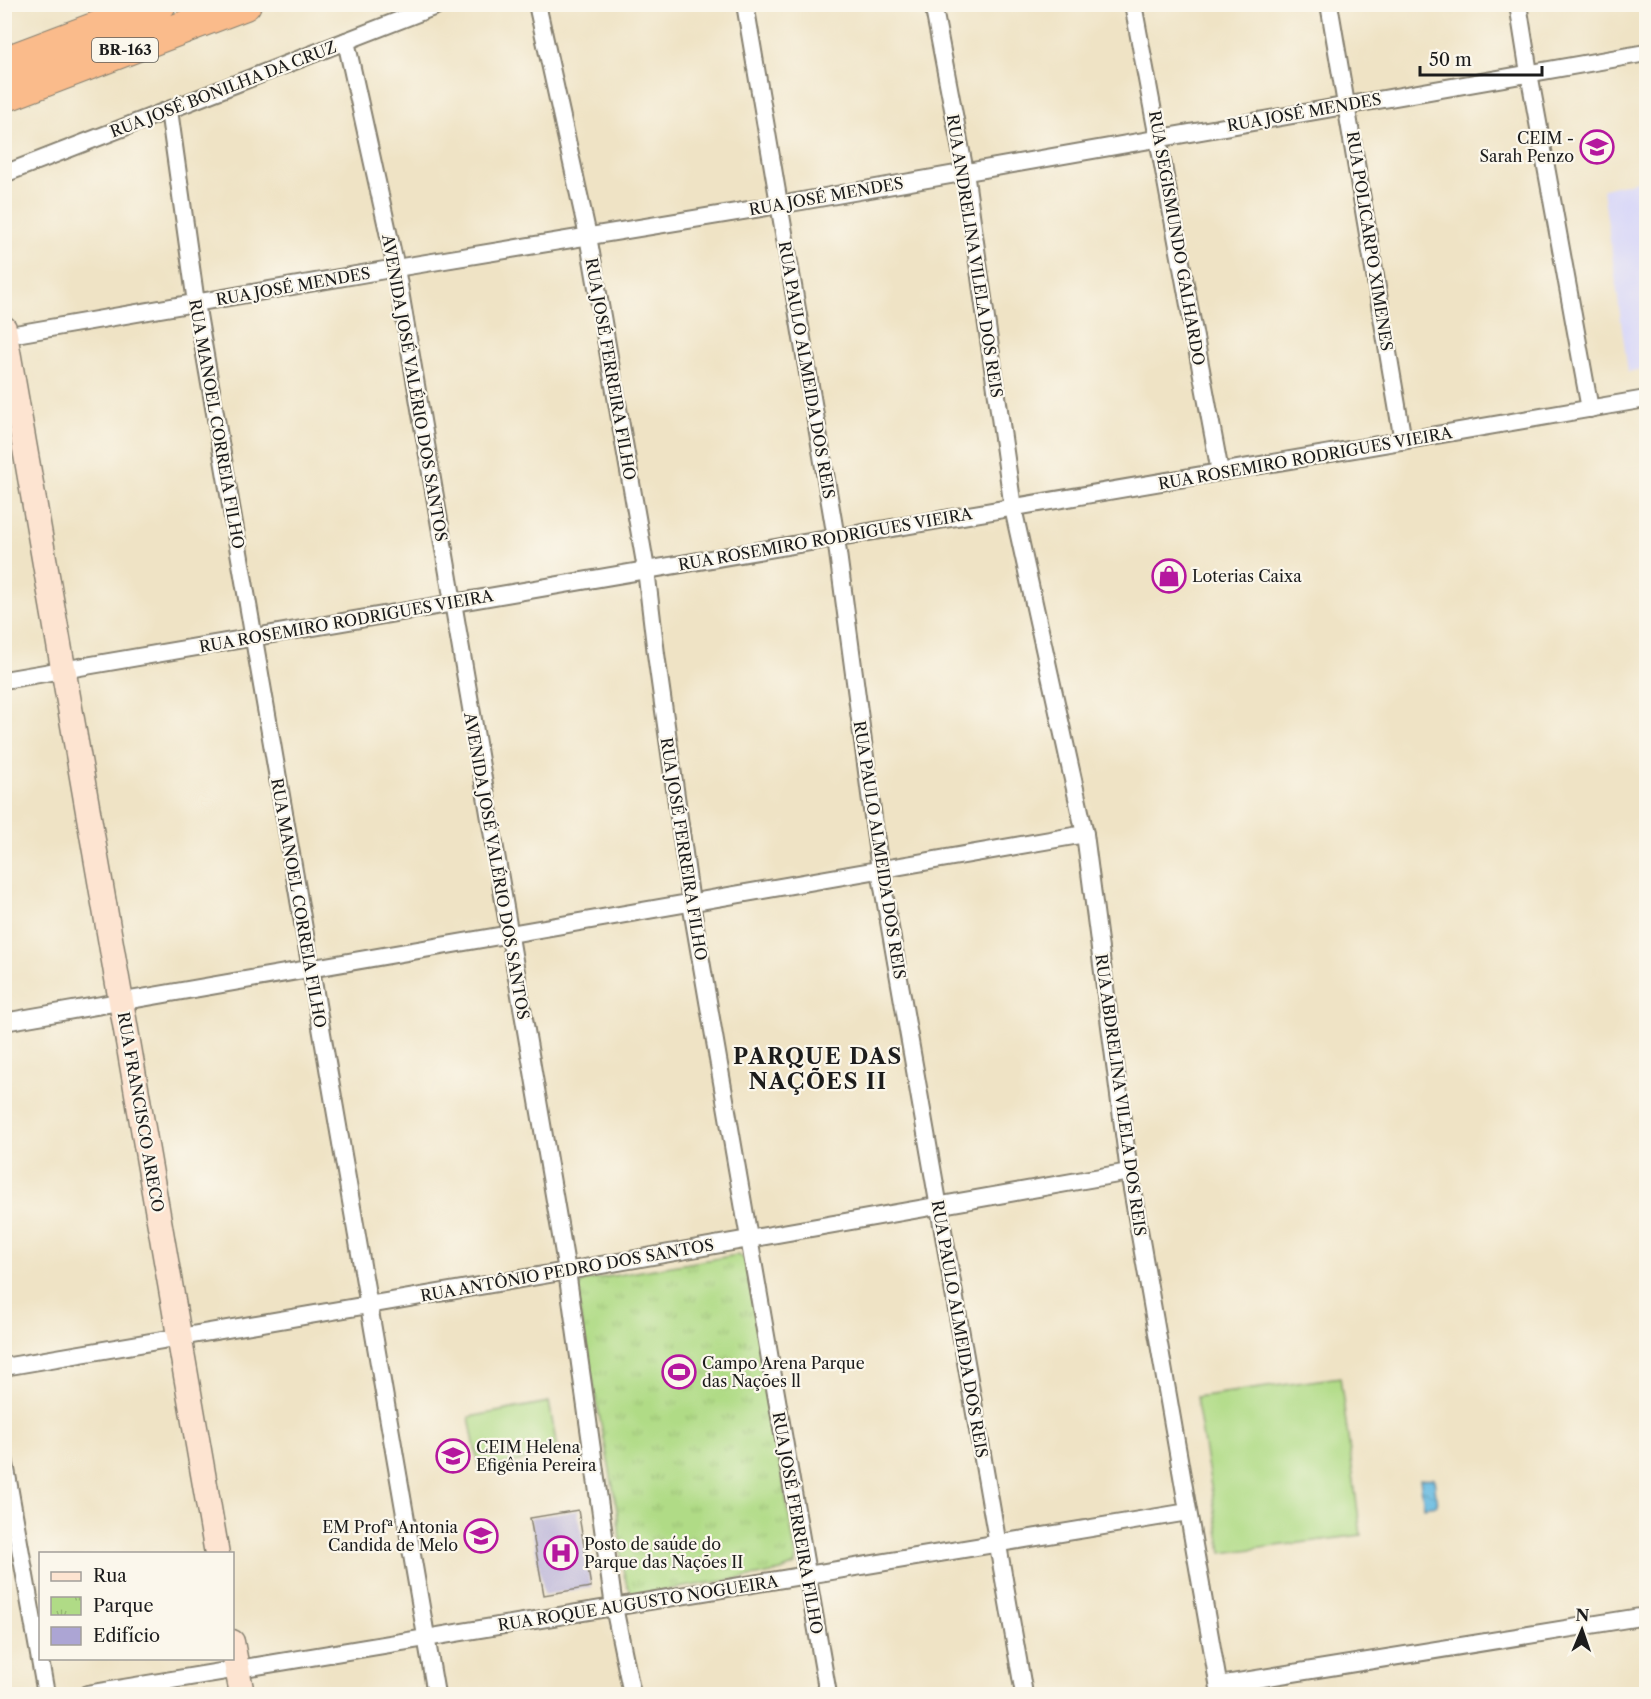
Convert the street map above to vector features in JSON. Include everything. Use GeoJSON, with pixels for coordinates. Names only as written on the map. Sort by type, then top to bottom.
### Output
{"type":"FeatureCollection","features":[{"type":"Feature","properties":{"kind":"highway","name":"BR-163"},"geometry":{"type":"LineString","coordinates":[[4,63],[160,4]]}},
{"type":"Feature","properties":{"kind":"highway","name":"BR-163"},"geometry":{"type":"LineString","coordinates":[[4,96],[246,4]]}},
{"type":"Feature","properties":{"kind":"street","name":"RUA JOSÉ BONILHA DA CRUZ"},"geometry":{"type":"LineString","coordinates":[[4,174],[441,4]]}},
{"type":"Feature","properties":{"kind":"street","name":"RUA JOSÉ FERREIRA FILHO"},"geometry":{"type":"LineString","coordinates":[[537,4],[588,236],[646,569],[691,903],[828,1695]]}},
{"type":"Feature","properties":{"kind":"street","name":"RUA PAULO ALMEIDA DOS REIS"},"geometry":{"type":"LineString","coordinates":[[745,4],[836,538],[880,870],[1024,1695]]}},
{"type":"Feature","properties":{"kind":"street","name":"RUA ANDRELINA VILELA DOS REIS"},"geometry":{"type":"LineString","coordinates":[[933,4],[965,172],[1013,508]]}},
{"type":"Feature","properties":{"kind":"street","name":"RUA SEGISMUNDO GALHARDO"},"geometry":{"type":"LineString","coordinates":[[1133,4],[1220,472]]}},
{"type":"Feature","properties":{"kind":"street","name":"RUA POLICARPO XIMENES"},"geometry":{"type":"LineString","coordinates":[[1329,4],[1403,441]]}},
{"type":"Feature","properties":{"kind":"street"},"geometry":{"type":"LineString","coordinates":[[1518,4],[1590,409]]}},
{"type":"Feature","properties":{"kind":"street","name":"AVENIDA JOSÉ VALÉRIO DOS SANTOS"},"geometry":{"type":"LineString","coordinates":[[346,41],[396,268],[567,1271],[614,1607],[632,1695]]}},
{"type":"Feature","properties":{"kind":"street","name":"RUA JOSÉ MENDES"},"geometry":{"type":"LineString","coordinates":[[5,333],[779,205],[1647,53]]}},
{"type":"Feature","properties":{"kind":"street","name":"RUA MANOEL CORREIA FILHO"},"geometry":{"type":"LineString","coordinates":[[169,110],[196,303],[436,1695]]}},
{"type":"Feature","properties":{"kind":"street","name":"RUA FRANCISCO ARECO"},"geometry":{"type":"LineString","coordinates":[[5,333],[217,1552]]}},
{"type":"Feature","properties":{"kind":"street","name":"RUA ROSEMIRO RODRIGUES VIEIRA"},"geometry":{"type":"LineString","coordinates":[[4,680],[1647,399]]}},
{"type":"Feature","properties":{"kind":"street","name":"RUA ABDRELINA VILELA DOS REIS"},"geometry":{"type":"LineString","coordinates":[[1013,508],[1085,834],[1129,1172],[1219,1690]]}},
{"type":"Feature","properties":{"kind":"street"},"geometry":{"type":"LineString","coordinates":[[4,1022],[1085,834]]}},
{"type":"Feature","properties":{"kind":"street","name":"RUA ANTÔNIO PEDRO DOS SANTOS"},"geometry":{"type":"LineString","coordinates":[[4,1367],[1129,1172]]}},
{"type":"Feature","properties":{"kind":"street"},"geometry":{"type":"LineString","coordinates":[[4,1458],[39,1656]]}},
{"type":"Feature","properties":{"kind":"street","name":"RUA ROQUE AUGUSTO NOGUEIRA"},"geometry":{"type":"LineString","coordinates":[[87,1695],[1188,1512]]}},
{"type":"Feature","properties":{"kind":"street"},"geometry":{"type":"LineString","coordinates":[[1219,1690],[1647,1616]]}},
{"type":"Feature","properties":{"kind":"street"},"geometry":{"type":"LineString","coordinates":[[234,1653],[242,1695]]}},
{"type":"Feature","properties":{"kind":"street"},"geometry":{"type":"LineString","coordinates":[[40,1660],[46,1695]]}},
{"type":"Feature","properties":{"kind":"shaded area"},"geometry":{"type":"Polygon","coordinates":[[[1646,179],[1646,368],[1628,372],[1603,189],[1646,179]]]}},
{"type":"Feature","properties":{"kind":"green space"},"geometry":{"type":"Polygon","coordinates":[[[737,1255],[744,1258],[747,1267],[796,1557],[795,1565],[781,1571],[757,1576],[632,1595],[624,1574],[618,1516],[576,1292],[583,1281],[737,1255]]]}},
{"type":"Feature","properties":{"kind":"green space"},"geometry":{"type":"Polygon","coordinates":[[[1340,1377],[1361,1535],[1222,1553],[1196,1397],[1340,1377]]]}},
{"type":"Feature","properties":{"kind":"green space"},"geometry":{"type":"Polygon","coordinates":[[[549,1402],[558,1454],[479,1469],[469,1417],[549,1402]]]}},
{"type":"Feature","properties":{"kind":"water"},"geometry":{"type":"Polygon","coordinates":[[[1434,1478],[1437,1505],[1424,1507],[1420,1479],[1434,1478]]]}},
{"type":"Feature","properties":{"kind":"building","name":"Posto de saúde do Parque das Nações II"},"geometry":{"type":"Polygon","coordinates":[[[578,1510],[591,1587],[544,1595],[530,1518],[578,1510]]]}},
{"type":"Feature","properties":{"kind":"place","name":"CEIM - Sarah Penzo"},"geometry":{"type":"Point","coordinates":[1597,147]}},
{"type":"Feature","properties":{"kind":"place","name":"Loterias Caixa"},"geometry":{"type":"Point","coordinates":[1169,576]}},
{"type":"Feature","properties":{"kind":"place","name":"Campo Arena Parque das Nações ll"},"geometry":{"type":"Point","coordinates":[679,1372]}},
{"type":"Feature","properties":{"kind":"place","name":"CEIM Helena Efigênia Pereira"},"geometry":{"type":"Point","coordinates":[453,1456]}},
{"type":"Feature","properties":{"kind":"place","name":"EM Profª Antonia Candida de Melo"},"geometry":{"type":"Point","coordinates":[481,1536]}},
{"type":"Feature","properties":{"kind":"place","name":"Posto de saúde do Parque das Nações II"},"geometry":{"type":"Point","coordinates":[561,1553]}},
{"type":"Feature","properties":{"kind":"district","name":"PARQUE DAS NAÇÕES II"},"geometry":{"type":"Point","coordinates":[818,1068]}}]}
